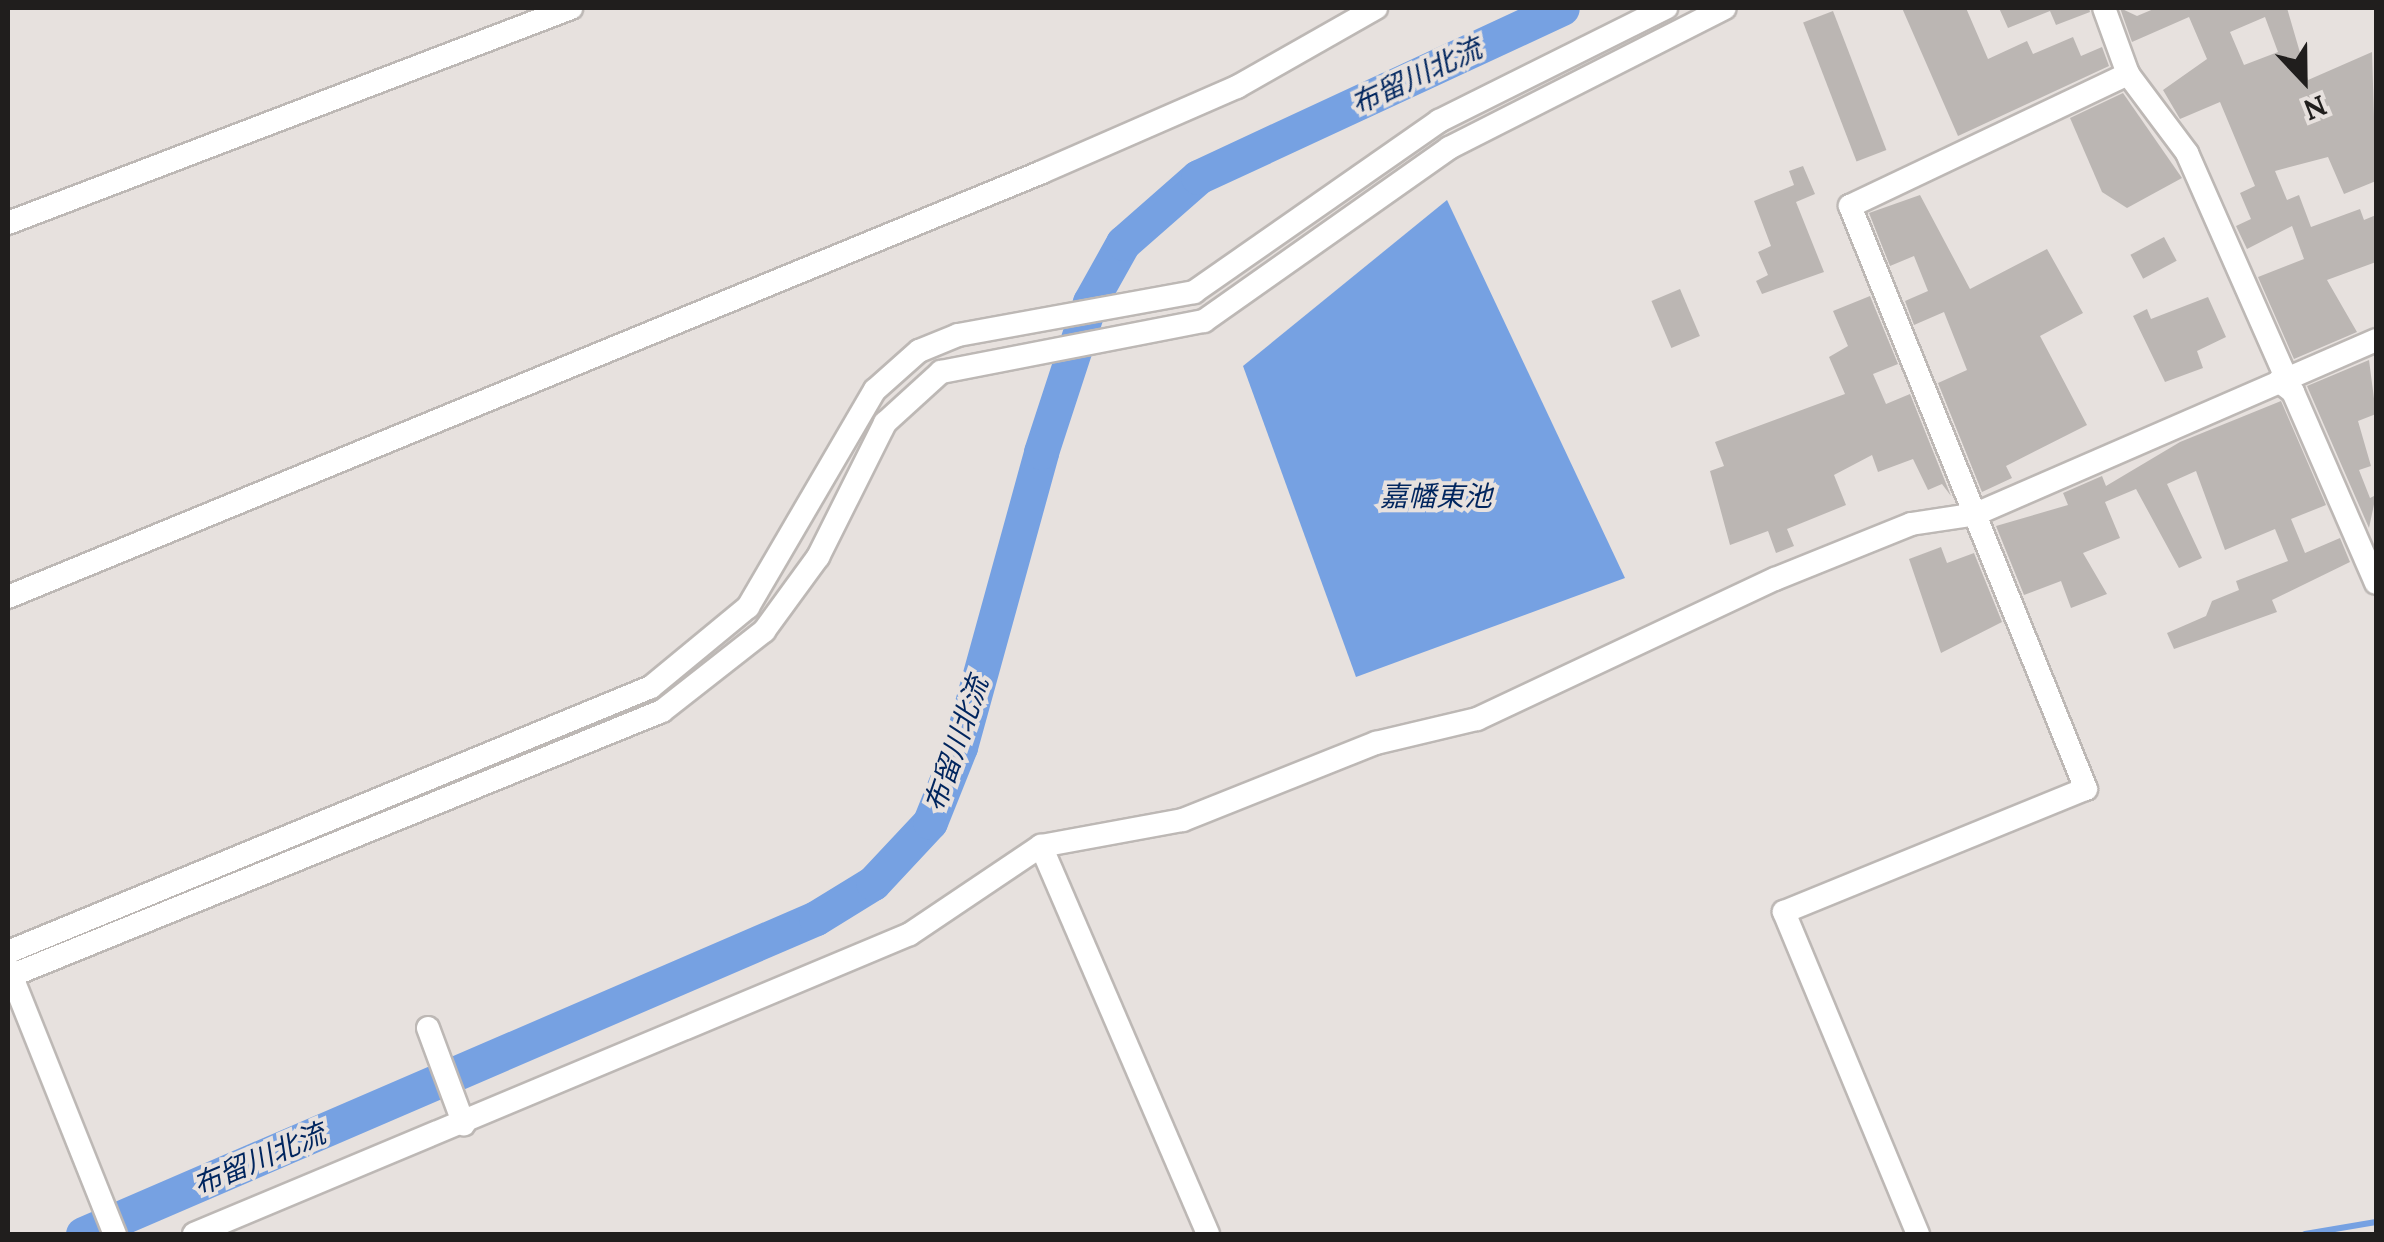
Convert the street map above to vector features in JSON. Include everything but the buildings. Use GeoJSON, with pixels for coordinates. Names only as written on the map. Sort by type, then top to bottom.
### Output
{"type":"FeatureCollection","features":[{"type":"Feature","properties":{"kind":"street"},"geometry":{"type":"LineString","coordinates":[[8,223],[571,8]]}},
{"type":"Feature","properties":{"kind":"street"},"geometry":{"type":"LineString","coordinates":[[8,597],[1237,88],[1376,8]]}},
{"type":"Feature","properties":{"kind":"street"},"geometry":{"type":"LineString","coordinates":[[8,968],[652,687],[726,629],[778,570],[875,390],[932,346],[1029,321],[1126,308],[1206,285],[1439,121],[1666,8]]}},
{"type":"Feature","properties":{"kind":"street"},"geometry":{"type":"LineString","coordinates":[[8,968],[662,711],[739,656],[792,597],[885,422],[915,391],[968,360],[1116,339],[1204,321],[1449,148],[1726,8]]}},
{"type":"Feature","properties":{"kind":"street"},"geometry":{"type":"LineString","coordinates":[[2104,8],[2128,74],[2187,153],[2282,378],[2293,392],[2376,583]]}},
{"type":"Feature","properties":{"kind":"street"},"geometry":{"type":"LineString","coordinates":[[1918,1234],[1784,912],[2086,789],[1850,206],[2128,74]]}},
{"type":"Feature","properties":{"kind":"street"},"geometry":{"type":"LineString","coordinates":[[194,1234],[462,1117],[910,934],[1041,846],[1183,820],[1376,744],[1477,719],[1774,579],[1911,524],[1976,514],[2376,340]]}},
{"type":"Feature","properties":{"kind":"street"},"geometry":{"type":"LineString","coordinates":[[1041,846],[1208,1234]]}},
{"type":"Feature","properties":{"kind":"street"},"geometry":{"type":"LineString","coordinates":[[8,968],[115,1234]]}},
{"type":"Feature","properties":{"kind":"street"},"geometry":{"type":"LineString","coordinates":[[428,1028],[462,1117]]}},
{"type":"Feature","properties":{"kind":"water","name":"嘉幡東池"},"geometry":{"type":"Polygon","coordinates":[[[1447,200],[1625,578],[1356,677],[1243,366],[1447,200]]]}},
{"type":"Feature","properties":{"kind":"waterway","name":"布留川北流"},"geometry":{"type":"LineString","coordinates":[[83,1234],[816,918],[873,883],[930,822],[960,747],[1041,452],[1090,302],[1123,243],[1198,177],[1562,8]]}},
{"type":"Feature","properties":{"kind":"waterway"},"geometry":{"type":"LineString","coordinates":[[2305,1234],[2376,1222]]}}]}
